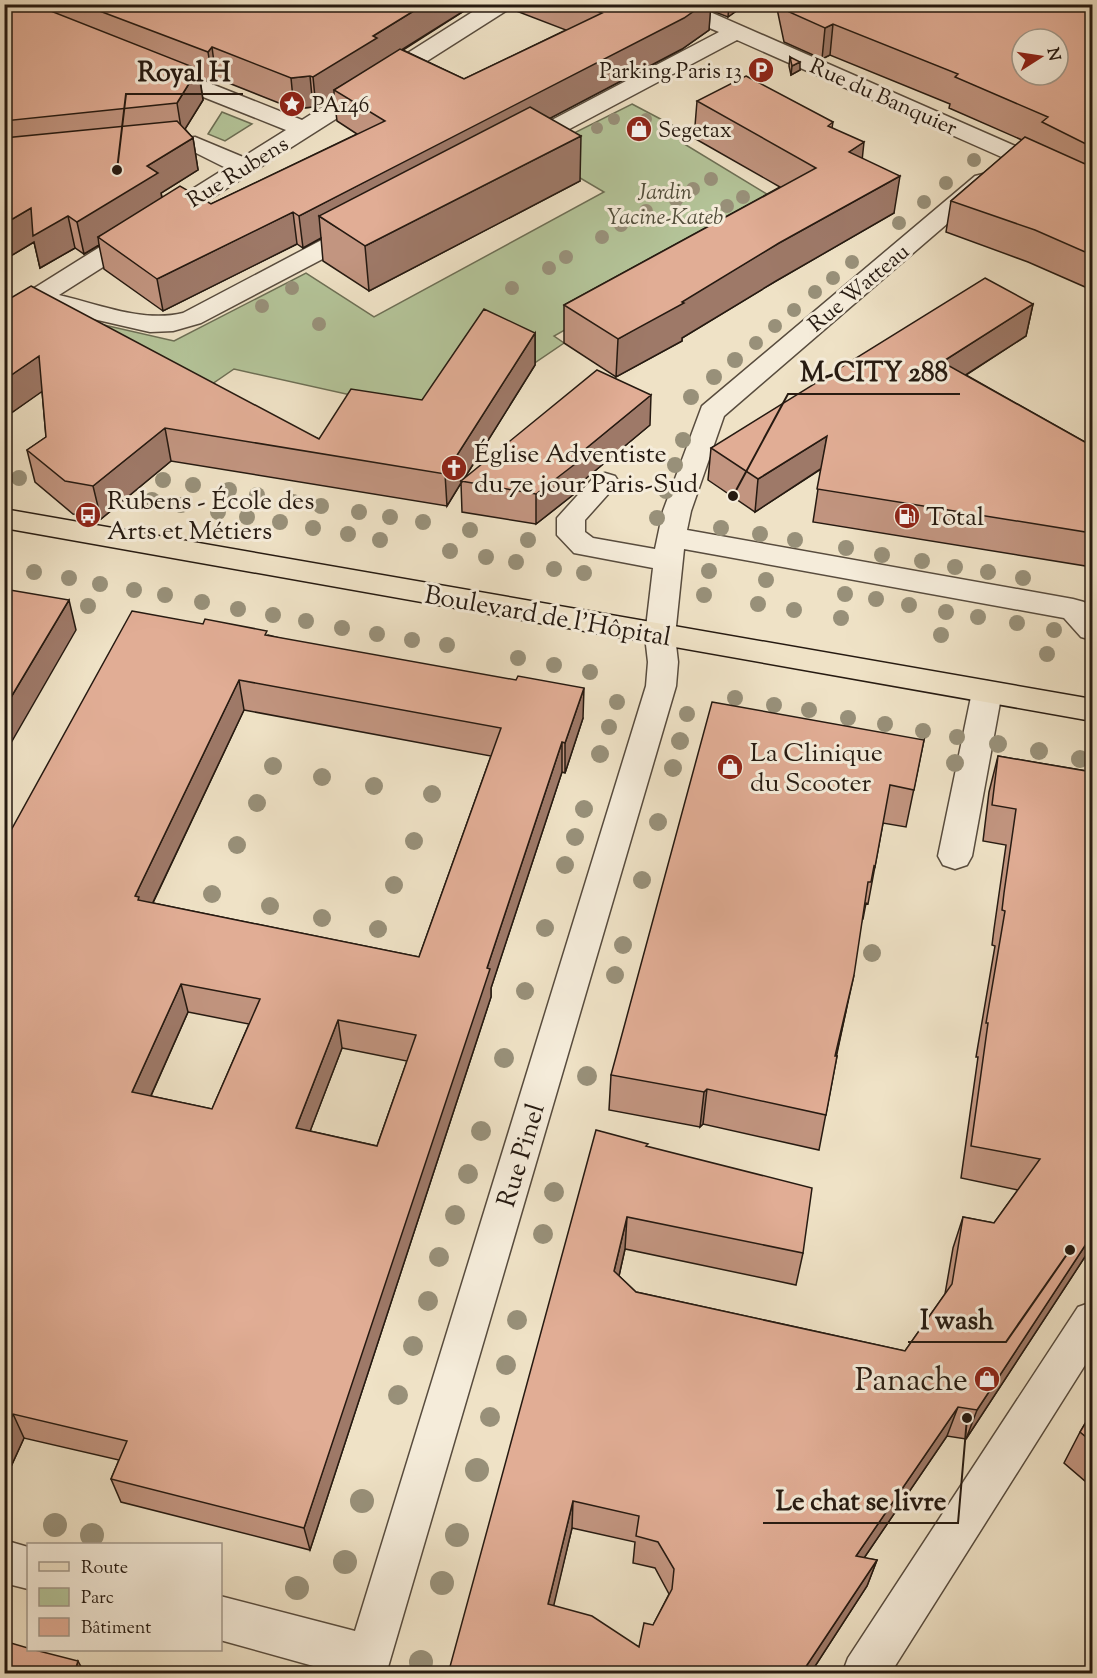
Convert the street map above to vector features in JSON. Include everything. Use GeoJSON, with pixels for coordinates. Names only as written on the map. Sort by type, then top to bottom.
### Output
{"type":"FeatureCollection","features":[{"type":"Feature","properties":{"kind":"main road","name":"Boulevard de l'Hôpital"},"geometry":{"type":"LineString","coordinates":[[4,519],[660,636],[1092,710]]}},
{"type":"Feature","properties":{"kind":"street","name":"Rue Rubens"},"geometry":{"type":"LineString","coordinates":[[4,319],[501,4]]}},
{"type":"Feature","properties":{"kind":"street","name":"Rue du Banquier"},"geometry":{"type":"LineString","coordinates":[[673,4],[1014,154],[1092,192]]}},
{"type":"Feature","properties":{"kind":"street"},"geometry":{"type":"LineString","coordinates":[[498,157],[736,32]]}},
{"type":"Feature","properties":{"kind":"street"},"geometry":{"type":"LineString","coordinates":[[138,64],[304,129]]}},
{"type":"Feature","properties":{"kind":"street"},"geometry":{"type":"LineString","coordinates":[[130,149],[195,144],[244,167]]}},
{"type":"Feature","properties":{"kind":"street","name":"Rue Watteau"},"geometry":{"type":"LineString","coordinates":[[660,636],[670,549],[677,511],[712,412],[1014,154]]}},
{"type":"Feature","properties":{"kind":"street"},"geometry":{"type":"LineString","coordinates":[[37,298],[150,324],[173,323],[192,318],[382,218]]}},
{"type":"Feature","properties":{"kind":"street"},"geometry":{"type":"LineString","coordinates":[[604,482],[571,518],[572,535],[584,546],[670,549],[1073,609],[1092,630]]}},
{"type":"Feature","properties":{"kind":"street","name":"Rue Pinel"},"geometry":{"type":"LineString","coordinates":[[366,1665],[661,686],[663,662],[660,636]]}},
{"type":"Feature","properties":{"kind":"street"},"geometry":{"type":"LineString","coordinates":[[955,856],[987,692]]}},
{"type":"Feature","properties":{"kind":"street"},"geometry":{"type":"LineString","coordinates":[[864,1674],[1092,1320]]}},
{"type":"Feature","properties":{"kind":"street"},"geometry":{"type":"LineString","coordinates":[[4,1561],[27,1568]]}},
{"type":"Feature","properties":{"kind":"street"},"geometry":{"type":"LineString","coordinates":[[222,1619],[366,1665]]}},
{"type":"Feature","properties":{"kind":"green space","name":"Jardin Yacine-Kateb"},"geometry":{"type":"Polygon","coordinates":[[[632,104],[689,134],[692,136],[681,142],[785,205],[554,336],[564,343],[533,364],[436,414],[234,369],[193,397],[56,314],[174,341],[306,273],[374,317],[604,192],[536,152],[632,104]]]}},
{"type":"Feature","properties":{"kind":"green space"},"geometry":{"type":"Polygon","coordinates":[[[222,112],[252,124],[225,141],[208,134],[222,112]]]}},
{"type":"Feature","properties":{"kind":"building"},"geometry":{"type":"Polygon","coordinates":[[[4,4],[33,4],[198,69],[177,103],[4,121],[4,4]]]}},
{"type":"Feature","properties":{"kind":"building"},"geometry":{"type":"Polygon","coordinates":[[[81,4],[425,4],[373,36],[377,38],[313,77],[291,78],[212,47],[208,52],[81,4]]]}},
{"type":"Feature","properties":{"kind":"building"},"geometry":{"type":"Polygon","coordinates":[[[578,4],[704,4],[684,18],[299,216],[293,212],[157,279],[98,237],[180,186],[211,204],[385,121],[334,90],[400,49],[464,79],[602,13],[578,4]]]}},
{"type":"Feature","properties":{"kind":"building"},"geometry":{"type":"Polygon","coordinates":[[[785,4],[1092,4],[1092,147],[1042,122],[1048,117],[955,77],[958,74],[833,24],[825,28],[787,11],[785,4]]]}},
{"type":"Feature","properties":{"kind":"building"},"geometry":{"type":"Polygon","coordinates":[[[790,57],[800,62],[792,66],[790,57]]]}},
{"type":"Feature","properties":{"kind":"building"},"geometry":{"type":"Polygon","coordinates":[[[746,76],[833,122],[828,126],[864,142],[849,152],[900,176],[779,243],[682,302],[684,303],[618,339],[564,305],[816,168],[697,101],[746,76]]]}},
{"type":"Feature","properties":{"kind":"building"},"geometry":{"type":"Polygon","coordinates":[[[530,107],[581,136],[365,246],[319,216],[530,107]]]}},
{"type":"Feature","properties":{"kind":"building"},"geometry":{"type":"Polygon","coordinates":[[[177,121],[193,138],[147,166],[158,173],[77,222],[68,216],[33,236],[31,208],[4,224],[4,138],[177,121]]]}},
{"type":"Feature","properties":{"kind":"building"},"geometry":{"type":"Polygon","coordinates":[[[1025,137],[1092,167],[1092,255],[1035,230],[951,201],[1025,137]]]}},
{"type":"Feature","properties":{"kind":"building"},"geometry":{"type":"Polygon","coordinates":[[[985,278],[1033,304],[942,362],[1092,446],[1092,533],[817,489],[827,436],[758,479],[711,448],[985,278]]]}},
{"type":"Feature","properties":{"kind":"building"},"geometry":{"type":"Polygon","coordinates":[[[31,286],[319,439],[351,389],[422,400],[484,309],[535,333],[445,474],[165,428],[93,486],[65,481],[27,450],[46,437],[39,356],[4,380],[4,302],[31,286]]]}},
{"type":"Feature","properties":{"kind":"building"},"geometry":{"type":"Polygon","coordinates":[[[597,370],[651,395],[578,455],[579,461],[536,494],[461,481],[597,370]]]}},
{"type":"Feature","properties":{"kind":"building"},"geometry":{"type":"Polygon","coordinates":[[[4,589],[69,600],[4,709],[4,589]]]}},
{"type":"Feature","properties":{"kind":"building"},"geometry":{"type":"Polygon","coordinates":[[[132,611],[203,624],[205,619],[267,631],[265,635],[516,680],[518,676],[584,688],[565,743],[562,742],[487,968],[490,969],[304,1528],[111,1479],[127,1441],[13,1414],[4,1432],[4,843],[132,611]],[[239,680],[135,896],[139,897],[138,900],[419,957],[501,728],[239,680]],[[181,984],[132,1092],[212,1109],[260,999],[181,984]],[[338,1020],[296,1128],[377,1146],[416,1035],[338,1020]]]}},
{"type":"Feature","properties":{"kind":"building"},"geometry":{"type":"Polygon","coordinates":[[[712,702],[924,740],[914,790],[890,785],[875,867],[871,882],[868,882],[854,975],[835,1056],[837,1056],[826,1115],[707,1089],[704,1092],[611,1075],[712,702]]]}},
{"type":"Feature","properties":{"kind":"building"},"geometry":{"type":"Polygon","coordinates":[[[998,756],[1092,772],[1092,1235],[977,1410],[958,1407],[856,1556],[877,1560],[801,1674],[448,1674],[596,1130],[648,1144],[646,1146],[812,1188],[803,1253],[627,1217],[614,1271],[636,1292],[905,1351],[952,1284],[963,1217],[994,1223],[1040,1159],[971,1146],[988,1023],[986,1023],[1005,911],[1002,910],[1016,809],[992,805],[998,756]],[[573,1501],[548,1604],[592,1616],[639,1647],[644,1623],[653,1625],[672,1589],[674,1569],[658,1542],[636,1536],[639,1516],[573,1501]]]}},
{"type":"Feature","properties":{"kind":"building"},"geometry":{"type":"Polygon","coordinates":[[[1092,1412],[1092,1442],[1080,1432],[1092,1412]]]}},
{"type":"Feature","properties":{"kind":"building"},"geometry":{"type":"Polygon","coordinates":[[[4,1641],[27,1648],[27,1651],[39,1651],[78,1661],[74,1674],[4,1674],[4,1641]]]}},
{"type":"Feature","properties":{"kind":"place","name":"Parking Paris 13"},"geometry":{"type":"Point","coordinates":[761,70]}},
{"type":"Feature","properties":{"kind":"place","name":"PA146"},"geometry":{"type":"Point","coordinates":[292,104]}},
{"type":"Feature","properties":{"kind":"place","name":"Segetax"},"geometry":{"type":"Point","coordinates":[639,129]}},
{"type":"Feature","properties":{"kind":"place","name":"Royal H"},"geometry":{"type":"Point","coordinates":[117,170]}},
{"type":"Feature","properties":{"kind":"place","name":"Église Adventiste du 7e jour Paris-Sud"},"geometry":{"type":"Point","coordinates":[454,468]}},
{"type":"Feature","properties":{"kind":"place","name":"M-CITY 288"},"geometry":{"type":"Point","coordinates":[733,496]}},
{"type":"Feature","properties":{"kind":"place","name":"Rubens - École des Arts et Métiers"},"geometry":{"type":"Point","coordinates":[88,515]}},
{"type":"Feature","properties":{"kind":"place","name":"Total"},"geometry":{"type":"Point","coordinates":[907,516]}},
{"type":"Feature","properties":{"kind":"place","name":"La Clinique du Scooter"},"geometry":{"type":"Point","coordinates":[730,767]}},
{"type":"Feature","properties":{"kind":"place","name":"I wash"},"geometry":{"type":"Point","coordinates":[1070,1250]}},
{"type":"Feature","properties":{"kind":"place","name":"Panache"},"geometry":{"type":"Point","coordinates":[987,1379]}},
{"type":"Feature","properties":{"kind":"place","name":"Le chat se livre"},"geometry":{"type":"Point","coordinates":[967,1418]}}]}
